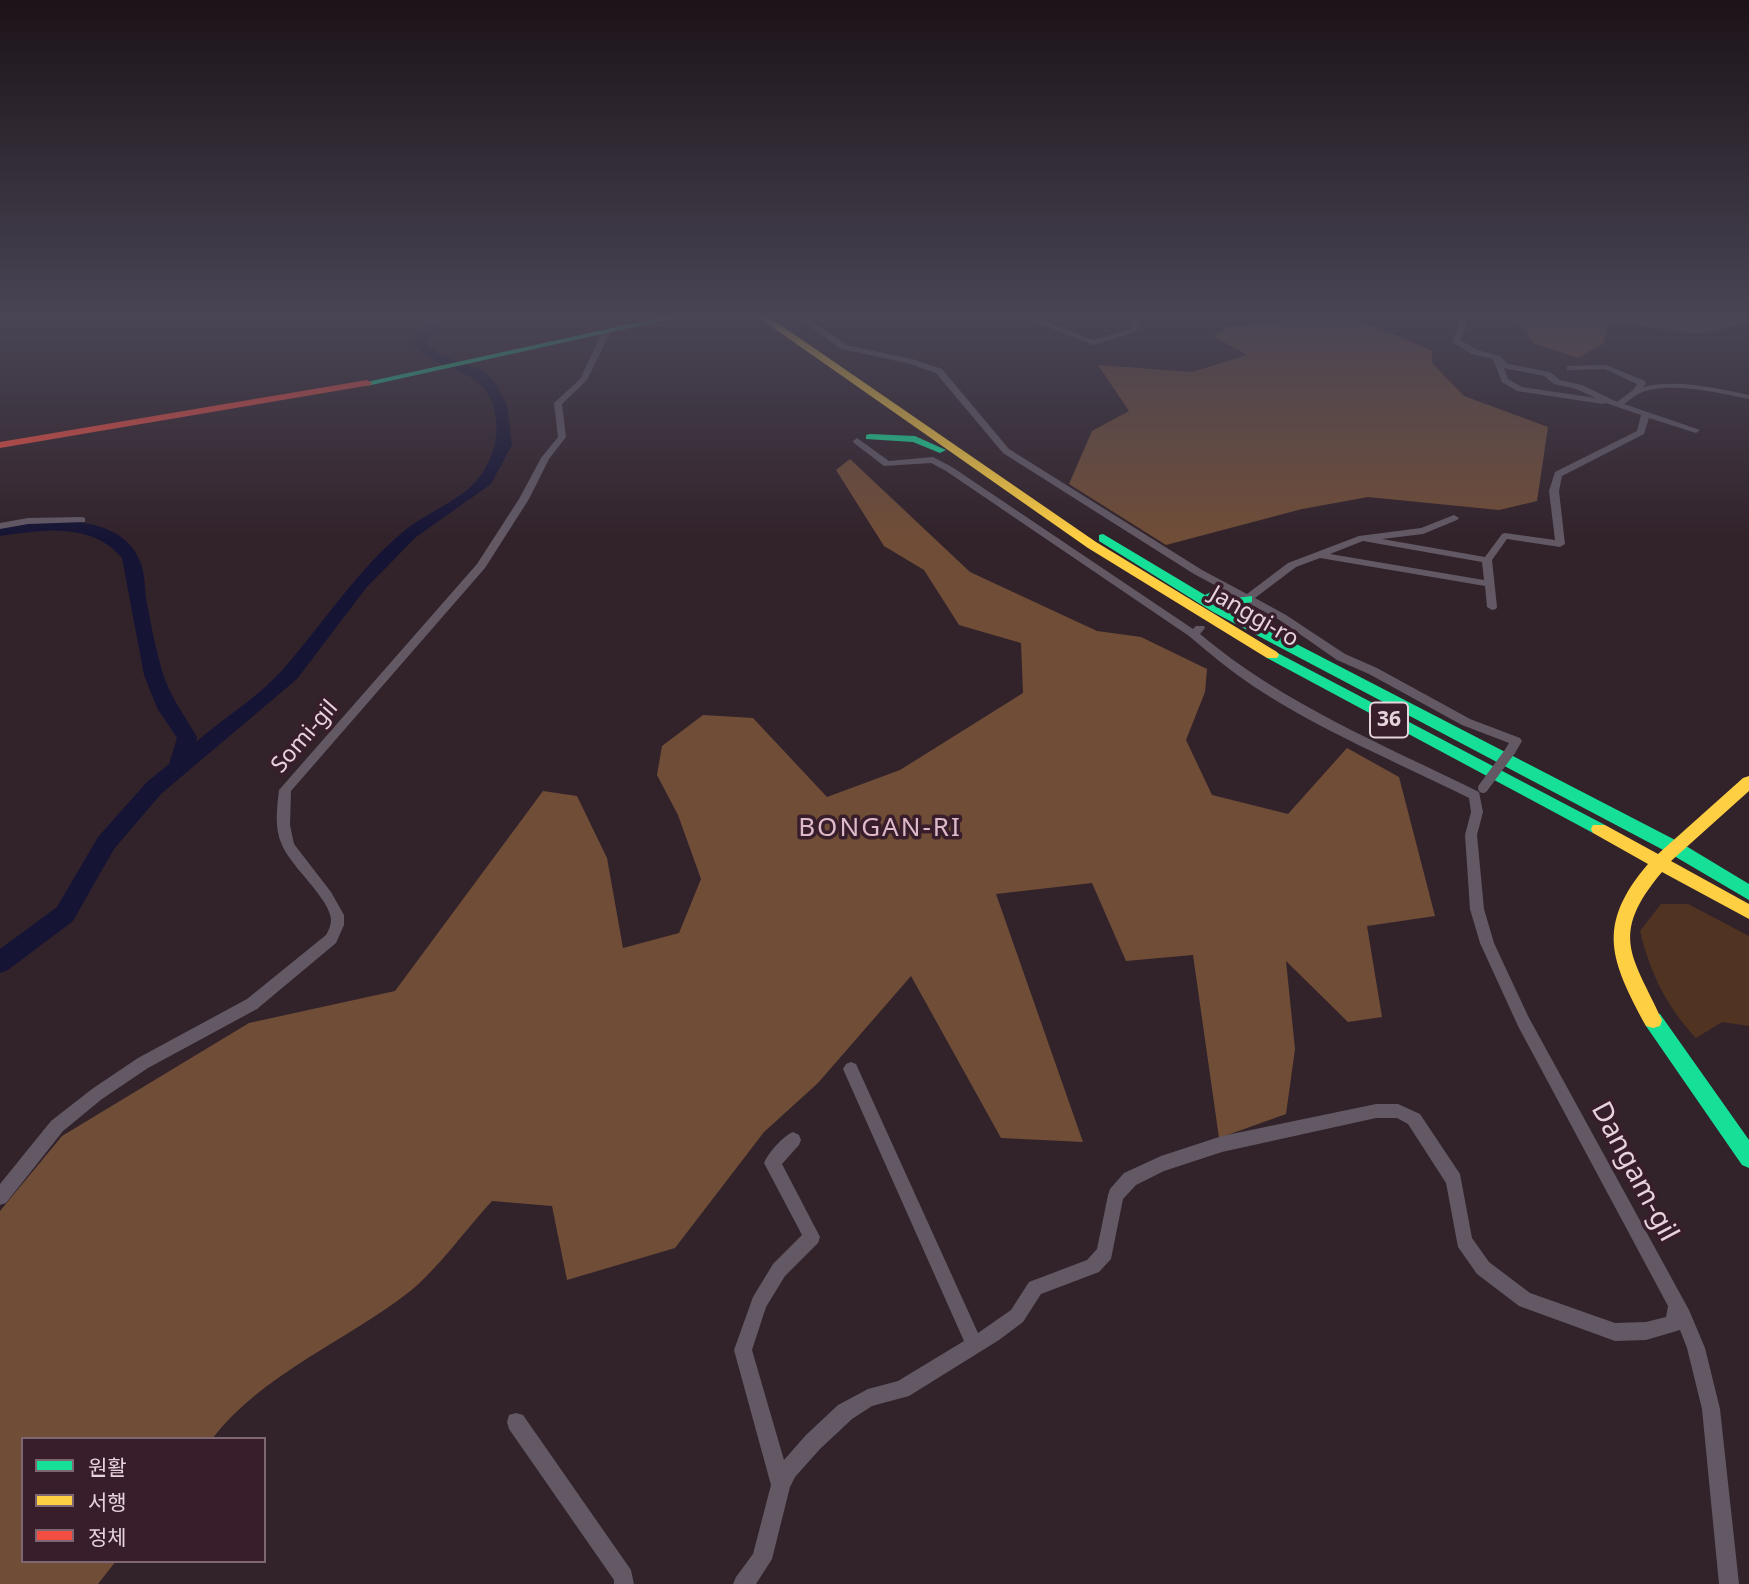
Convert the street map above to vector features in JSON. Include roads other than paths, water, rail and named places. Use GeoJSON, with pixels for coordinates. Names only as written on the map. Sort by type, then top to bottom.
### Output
{"type":"FeatureCollection","features":[{"type":"Feature","properties":{"kind":"main road"},"geometry":{"type":"LineString","coordinates":[[0,445],[329,391]]}},
{"type":"Feature","properties":{"kind":"main road"},"geometry":{"type":"LineString","coordinates":[[855,391],[892,418],[891,430],[870,437],[925,441],[1030,511],[1056,520]]}},
{"type":"Feature","properties":{"kind":"main road","name":"Janggi-ro"},"geometry":{"type":"LineString","coordinates":[[871,391],[1099,551],[1204,616],[1422,738],[1662,861],[1749,912]]}},
{"type":"Feature","properties":{"kind":"main road","name":"Janggi-ro"},"geometry":{"type":"LineString","coordinates":[[885,391],[1048,504],[1218,609],[1675,848],[1749,892]]}},
{"type":"Feature","properties":{"kind":"main road"},"geometry":{"type":"LineString","coordinates":[[1099,551],[1113,566],[1185,612],[1196,631],[1215,630],[1396,731],[1422,738]]}},
{"type":"Feature","properties":{"kind":"main road"},"geometry":{"type":"LineString","coordinates":[[1134,556],[1149,557],[1217,600],[1228,603],[1247,599]]}},
{"type":"Feature","properties":{"kind":"main road"},"geometry":{"type":"LineString","coordinates":[[1247,599],[1240,608],[1241,613],[1282,635],[1294,650]]}},
{"type":"Feature","properties":{"kind":"main road"},"geometry":{"type":"LineString","coordinates":[[1749,782],[1662,861],[1628,907],[1622,927],[1622,951],[1647,1008],[1749,1158]]}},
{"type":"Feature","properties":{"kind":"street","name":"Somi-gil"},"geometry":{"type":"LineString","coordinates":[[0,1197],[57,1126],[97,1094],[143,1063],[252,1004],[331,939],[338,923],[336,909],[298,863],[287,843],[282,821],[285,790],[481,566],[524,499],[545,458],[562,437],[558,403],[571,391]]}},
{"type":"Feature","properties":{"kind":"street"},"geometry":{"type":"LineString","coordinates":[[857,441],[887,464],[933,460],[949,469],[1196,631],[1239,674],[1287,703],[1479,791],[1511,750],[1516,741],[1466,722],[1373,671],[1341,657],[1282,617],[1247,599],[1006,451],[956,391]]}},
{"type":"Feature","properties":{"kind":"street"},"geometry":{"type":"LineString","coordinates":[[1532,391],[1615,404],[1637,391]]}},
{"type":"Feature","properties":{"kind":"street"},"geometry":{"type":"LineString","coordinates":[[1587,391],[1615,404],[1696,430]]}},
{"type":"Feature","properties":{"kind":"street"},"geometry":{"type":"LineString","coordinates":[[1710,391],[1749,397]]}},
{"type":"Feature","properties":{"kind":"street"},"geometry":{"type":"LineString","coordinates":[[1492,607],[1487,560],[1505,536],[1560,544],[1554,491],[1558,474],[1579,466],[1622,438],[1641,432],[1646,414]]}},
{"type":"Feature","properties":{"kind":"street"},"geometry":{"type":"LineString","coordinates":[[1247,599],[1292,565],[1362,538],[1423,531],[1454,517]]}},
{"type":"Feature","properties":{"kind":"street"},"geometry":{"type":"LineString","coordinates":[[0,526],[28,520],[82,520]]}},
{"type":"Feature","properties":{"kind":"street"},"geometry":{"type":"LineString","coordinates":[[1362,538],[1487,560]]}},
{"type":"Feature","properties":{"kind":"street"},"geometry":{"type":"LineString","coordinates":[[1319,555],[1489,584]]}},
{"type":"Feature","properties":{"kind":"street","name":"Dangam-gil"},"geometry":{"type":"LineString","coordinates":[[1479,791],[1471,835],[1477,909],[1487,943],[1522,1021],[1676,1305],[1696,1348],[1711,1409],[1729,1584]]}},
{"type":"Feature","properties":{"kind":"street"},"geometry":{"type":"LineString","coordinates":[[851,1069],[974,1344]]}},
{"type":"Feature","properties":{"kind":"street"},"geometry":{"type":"LineString","coordinates":[[743,1584],[762,1559],[781,1485],[788,1470],[813,1441],[845,1412],[868,1398],[902,1389],[1017,1316],[1035,1288],[1093,1266],[1105,1253],[1115,1195],[1130,1179],[1161,1164],[1222,1144],[1376,1111],[1398,1111],[1414,1119],[1454,1180],[1464,1241],[1483,1268],[1525,1300],[1615,1332],[1646,1331],[1673,1324],[1676,1305]]}},
{"type":"Feature","properties":{"kind":"street"},"geometry":{"type":"LineString","coordinates":[[781,1485],[743,1350],[759,1303],[779,1270],[813,1237],[772,1164],[793,1140]]}},
{"type":"Feature","properties":{"kind":"street"},"geometry":{"type":"LineString","coordinates":[[516,1422],[624,1577],[624,1584]]}},
{"type":"Feature","properties":{"kind":"waterway"},"geometry":{"type":"LineString","coordinates":[[178,768],[290,674],[360,584],[410,534],[483,484],[505,445],[500,406],[493,391]]}},
{"type":"Feature","properties":{"kind":"waterway"},"geometry":{"type":"LineString","coordinates":[[0,531],[52,526],[88,529],[119,544],[130,557],[154,675],[167,708],[187,737],[178,768]]}},
{"type":"Feature","properties":{"kind":"waterway"},"geometry":{"type":"LineString","coordinates":[[0,963],[65,914],[106,843],[154,788],[178,768]]}},
{"type":"Feature","properties":{"kind":"district","name":"BONGAN-RI"},"geometry":{"type":"Point","coordinates":[880,829]}}]}
